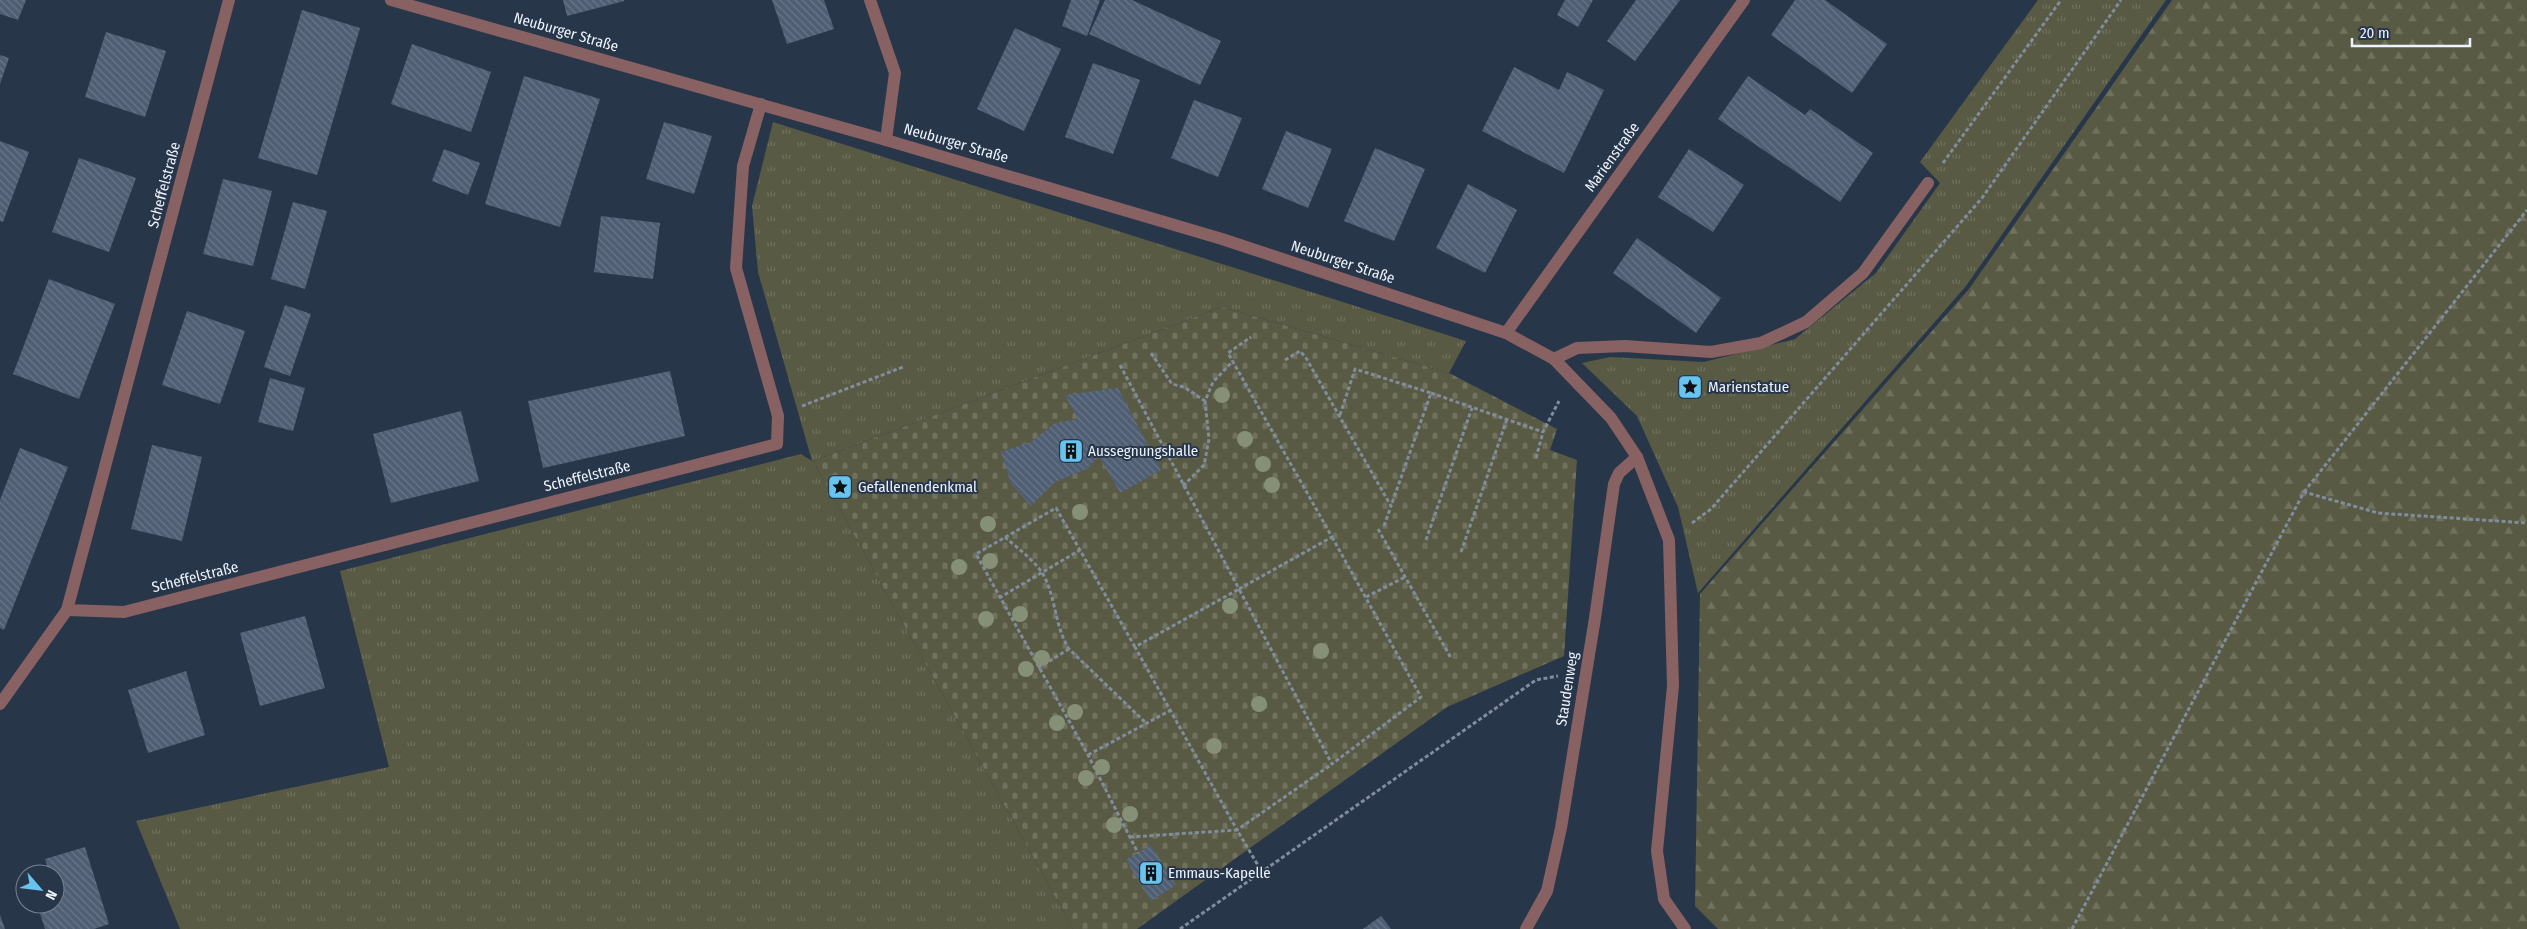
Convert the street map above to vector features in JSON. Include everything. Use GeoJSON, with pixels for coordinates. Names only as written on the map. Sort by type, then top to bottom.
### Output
{"type":"FeatureCollection","features":[{"type":"Feature","properties":{"kind":"street","name":"Scheffelstraße"},"geometry":{"type":"LineString","coordinates":[[0,704],[67,610],[229,0]]}},
{"type":"Feature","properties":{"kind":"street","name":"Neuburger Straße"},"geometry":{"type":"LineString","coordinates":[[393,0],[886,140],[1222,239],[1506,333],[1554,359],[1611,418],[1637,457],[1669,540],[1673,686],[1657,852],[1664,899],[1685,929]]}},
{"type":"Feature","properties":{"kind":"street"},"geometry":{"type":"LineString","coordinates":[[870,0],[895,73],[886,140]]}},
{"type":"Feature","properties":{"kind":"street","name":"Marienstraße"},"geometry":{"type":"LineString","coordinates":[[1506,333],[1744,0]]}},
{"type":"Feature","properties":{"kind":"street","name":"Scheffelstraße"},"geometry":{"type":"LineString","coordinates":[[67,610],[124,612],[777,444],[778,416],[736,268],[743,166],[761,104]]}},
{"type":"Feature","properties":{"kind":"street"},"geometry":{"type":"LineString","coordinates":[[1554,359],[1578,348],[1626,346],[1711,352],[1761,343],[1806,322],[1864,273],[1928,183]]}},
{"type":"Feature","properties":{"kind":"street","name":"Staudenweg"},"geometry":{"type":"LineString","coordinates":[[1526,929],[1547,891],[1561,828],[1614,484],[1619,473],[1637,457]]}},
{"type":"Feature","properties":{"kind":"path"},"geometry":{"type":"LineString","coordinates":[[1928,183],[2061,0]]}},
{"type":"Feature","properties":{"kind":"path"},"geometry":{"type":"LineString","coordinates":[[1669,540],[1711,509],[1982,198],[2121,0]]}},
{"type":"Feature","properties":{"kind":"path"},"geometry":{"type":"LineString","coordinates":[[2072,929],[2304,492],[2527,210]]}},
{"type":"Feature","properties":{"kind":"path"},"geometry":{"type":"LineString","coordinates":[[1130,837],[1237,830],[1332,764],[1421,698],[1228,352],[1251,337]]}},
{"type":"Feature","properties":{"kind":"path"},"geometry":{"type":"LineString","coordinates":[[1285,360],[1300,351],[1340,415],[1391,506]]}},
{"type":"Feature","properties":{"kind":"path"},"geometry":{"type":"LineString","coordinates":[[1151,353],[1172,384],[1184,387],[1205,401]]}},
{"type":"Feature","properties":{"kind":"path"},"geometry":{"type":"LineString","coordinates":[[1184,486],[1204,465],[1209,439],[1205,401],[1212,382],[1233,362]]}},
{"type":"Feature","properties":{"kind":"path"},"geometry":{"type":"LineString","coordinates":[[1120,365],[1332,764]]}},
{"type":"Feature","properties":{"kind":"path"},"geometry":{"type":"LineString","coordinates":[[778,416],[903,367]]}},
{"type":"Feature","properties":{"kind":"path"},"geometry":{"type":"LineString","coordinates":[[1340,415],[1355,369],[1543,432]]}},
{"type":"Feature","properties":{"kind":"path"},"geometry":{"type":"LineString","coordinates":[[1384,526],[1431,393]]}},
{"type":"Feature","properties":{"kind":"path"},"geometry":{"type":"LineString","coordinates":[[1426,540],[1472,408]]}},
{"type":"Feature","properties":{"kind":"path"},"geometry":{"type":"LineString","coordinates":[[1536,458],[1543,432],[1553,411]]}},
{"type":"Feature","properties":{"kind":"path"},"geometry":{"type":"LineString","coordinates":[[1461,552],[1507,419]]}},
{"type":"Feature","properties":{"kind":"path"},"geometry":{"type":"LineString","coordinates":[[2304,492],[2378,513],[2527,523]]}},
{"type":"Feature","properties":{"kind":"path"},"geometry":{"type":"LineString","coordinates":[[1138,853],[1088,755],[976,554],[1056,508],[1262,872]]}},
{"type":"Feature","properties":{"kind":"path"},"geometry":{"type":"LineString","coordinates":[[1378,529],[1451,658]]}},
{"type":"Feature","properties":{"kind":"path"},"geometry":{"type":"LineString","coordinates":[[1005,537],[1043,573],[1051,593],[1062,638],[1069,649],[1146,723]]}},
{"type":"Feature","properties":{"kind":"path"},"geometry":{"type":"LineString","coordinates":[[1135,647],[1332,537]]}},
{"type":"Feature","properties":{"kind":"path"},"geometry":{"type":"LineString","coordinates":[[999,598],[1080,550]]}},
{"type":"Feature","properties":{"kind":"path"},"geometry":{"type":"LineString","coordinates":[[1366,597],[1405,577]]}},
{"type":"Feature","properties":{"kind":"path"},"geometry":{"type":"LineString","coordinates":[[1038,668],[1069,649]]}},
{"type":"Feature","properties":{"kind":"path"},"geometry":{"type":"LineString","coordinates":[[1180,929],[1536,680],[1586,672]]}},
{"type":"Feature","properties":{"kind":"path"},"geometry":{"type":"LineString","coordinates":[[1088,755],[1171,710]]}},
{"type":"Feature","properties":{"kind":"green space"},"geometry":{"type":"Polygon","coordinates":[[[2038,0],[2166,0],[1966,286],[1698,593],[1678,507],[1637,416],[1582,363],[1610,357],[1704,362],[1795,339],[1876,273],[1940,183],[1920,162],[2038,0]]]}},
{"type":"Feature","properties":{"kind":"green space"},"geometry":{"type":"Polygon","coordinates":[[[2172,0],[2527,0],[2527,929],[1718,929],[1695,906],[1700,594],[1969,289],[2172,0]]]}},
{"type":"Feature","properties":{"kind":"green space"},"geometry":{"type":"Polygon","coordinates":[[[773,122],[1466,341],[1449,373],[1222,307],[813,461],[1073,929],[180,929],[136,821],[389,767],[340,571],[801,454],[812,461],[758,272],[752,206],[773,122]]]}},
{"type":"Feature","properties":{"kind":"green space"},"geometry":{"type":"Polygon","coordinates":[[[1222,307],[1449,373],[1557,429],[1550,450],[1577,460],[1564,656],[1447,707],[1137,929],[1073,929],[813,461],[1222,307]]]}},
{"type":"Feature","properties":{"kind":"building"},"geometry":{"type":"Polygon","coordinates":[[[0,0],[26,0],[18,20],[0,14],[0,0]]]}},
{"type":"Feature","properties":{"kind":"building"},"geometry":{"type":"Polygon","coordinates":[[[563,0],[624,0],[624,1],[567,16],[563,0]]]}},
{"type":"Feature","properties":{"kind":"building"},"geometry":{"type":"Polygon","coordinates":[[[772,0],[824,0],[834,29],[787,44],[772,0]]]}},
{"type":"Feature","properties":{"kind":"building"},"geometry":{"type":"Polygon","coordinates":[[[1071,0],[1100,0],[1087,36],[1062,26],[1071,0]]]}},
{"type":"Feature","properties":{"kind":"building"},"geometry":{"type":"Polygon","coordinates":[[[1105,0],[1132,0],[1221,41],[1200,85],[1089,34],[1105,0]]]}},
{"type":"Feature","properties":{"kind":"building"},"geometry":{"type":"Polygon","coordinates":[[[1565,0],[1593,0],[1578,27],[1557,15],[1565,0]]]}},
{"type":"Feature","properties":{"kind":"building"},"geometry":{"type":"Polygon","coordinates":[[[1636,0],[1680,0],[1635,61],[1607,41],[1636,0]]]}},
{"type":"Feature","properties":{"kind":"building"},"geometry":{"type":"Polygon","coordinates":[[[1795,0],[1825,0],[1887,44],[1852,93],[1771,35],[1795,0]]]}},
{"type":"Feature","properties":{"kind":"building"},"geometry":{"type":"Polygon","coordinates":[[[302,10],[360,28],[317,175],[258,158],[302,10]]]}},
{"type":"Feature","properties":{"kind":"building"},"geometry":{"type":"Polygon","coordinates":[[[1015,28],[1061,49],[1024,131],[977,109],[1015,28]]]}},
{"type":"Feature","properties":{"kind":"building"},"geometry":{"type":"Polygon","coordinates":[[[106,32],[166,51],[145,117],[85,97],[106,32]]]}},
{"type":"Feature","properties":{"kind":"building"},"geometry":{"type":"Polygon","coordinates":[[[412,44],[491,72],[471,132],[391,104],[412,44]]]}},
{"type":"Feature","properties":{"kind":"building"},"geometry":{"type":"Polygon","coordinates":[[[0,55],[9,58],[0,84],[0,55]]]}},
{"type":"Feature","properties":{"kind":"building"},"geometry":{"type":"Polygon","coordinates":[[[1093,63],[1140,80],[1113,154],[1065,137],[1093,63]]]}},
{"type":"Feature","properties":{"kind":"building"},"geometry":{"type":"Polygon","coordinates":[[[1514,67],[1559,90],[1567,72],[1604,90],[1564,173],[1482,131],[1514,67]]]}},
{"type":"Feature","properties":{"kind":"building"},"geometry":{"type":"Polygon","coordinates":[[[524,76],[600,99],[560,227],[485,204],[524,76]]]}},
{"type":"Feature","properties":{"kind":"building"},"geometry":{"type":"Polygon","coordinates":[[[1748,76],[1805,115],[1810,109],[1873,153],[1840,202],[1718,119],[1748,76]]]}},
{"type":"Feature","properties":{"kind":"building"},"geometry":{"type":"Polygon","coordinates":[[[1194,100],[1242,118],[1218,177],[1171,158],[1194,100]]]}},
{"type":"Feature","properties":{"kind":"building"},"geometry":{"type":"Polygon","coordinates":[[[664,122],[712,136],[694,194],[646,179],[664,122]]]}},
{"type":"Feature","properties":{"kind":"building"},"geometry":{"type":"Polygon","coordinates":[[[1286,131],[1332,149],[1308,208],[1262,189],[1286,131]]]}},
{"type":"Feature","properties":{"kind":"building"},"geometry":{"type":"Polygon","coordinates":[[[0,141],[29,152],[3,222],[0,221],[0,141]]]}},
{"type":"Feature","properties":{"kind":"building"},"geometry":{"type":"Polygon","coordinates":[[[1375,148],[1425,169],[1394,241],[1344,221],[1375,148]]]}},
{"type":"Feature","properties":{"kind":"building"},"geometry":{"type":"Polygon","coordinates":[[[444,149],[480,163],[468,195],[432,181],[444,149]]]}},
{"type":"Feature","properties":{"kind":"building"},"geometry":{"type":"Polygon","coordinates":[[[1689,149],[1744,185],[1713,232],[1658,197],[1689,149]]]}},
{"type":"Feature","properties":{"kind":"building"},"geometry":{"type":"Polygon","coordinates":[[[79,158],[136,178],[109,252],[52,232],[79,158]]]}},
{"type":"Feature","properties":{"kind":"building"},"geometry":{"type":"Polygon","coordinates":[[[223,179],[272,191],[253,266],[203,254],[223,179]]]}},
{"type":"Feature","properties":{"kind":"building"},"geometry":{"type":"Polygon","coordinates":[[[1468,184],[1517,210],[1485,273],[1436,248],[1468,184]]]}},
{"type":"Feature","properties":{"kind":"building"},"geometry":{"type":"Polygon","coordinates":[[[293,202],[327,211],[305,289],[271,279],[293,202]]]}},
{"type":"Feature","properties":{"kind":"building"},"geometry":{"type":"Polygon","coordinates":[[[601,216],[660,223],[653,279],[594,272],[601,216]]]}},
{"type":"Feature","properties":{"kind":"building"},"geometry":{"type":"Polygon","coordinates":[[[1637,238],[1721,298],[1696,333],[1613,273],[1637,238]]]}},
{"type":"Feature","properties":{"kind":"building"},"geometry":{"type":"Polygon","coordinates":[[[49,279],[115,304],[79,399],[13,374],[49,279]]]}},
{"type":"Feature","properties":{"kind":"building"},"geometry":{"type":"Polygon","coordinates":[[[285,305],[311,314],[290,376],[264,367],[285,305]]]}},
{"type":"Feature","properties":{"kind":"building"},"geometry":{"type":"Polygon","coordinates":[[[187,311],[245,331],[220,404],[162,385],[187,311]]]}},
{"type":"Feature","properties":{"kind":"building"},"geometry":{"type":"Polygon","coordinates":[[[670,371],[685,436],[543,468],[528,401],[670,371]]]}},
{"type":"Feature","properties":{"kind":"building"},"geometry":{"type":"Polygon","coordinates":[[[270,378],[305,388],[293,431],[258,422],[270,378]]]}},
{"type":"Feature","properties":{"kind":"building"},"geometry":{"type":"Polygon","coordinates":[[[1118,388],[1161,470],[1120,493],[1099,456],[1087,469],[1055,482],[1031,506],[1011,484],[1001,452],[1031,442],[1055,423],[1078,419],[1065,395],[1118,388]]]}},
{"type":"Feature","properties":{"kind":"building"},"geometry":{"type":"Polygon","coordinates":[[[461,411],[479,481],[391,503],[373,434],[461,411]]]}},
{"type":"Feature","properties":{"kind":"building"},"geometry":{"type":"Polygon","coordinates":[[[152,445],[202,457],[182,541],[131,529],[152,445]]]}},
{"type":"Feature","properties":{"kind":"building"},"geometry":{"type":"Polygon","coordinates":[[[20,448],[68,467],[4,630],[0,628],[0,500],[20,448]]]}},
{"type":"Feature","properties":{"kind":"building"},"geometry":{"type":"Polygon","coordinates":[[[305,616],[325,688],[260,706],[240,633],[305,616]]]}},
{"type":"Feature","properties":{"kind":"building"},"geometry":{"type":"Polygon","coordinates":[[[186,671],[205,735],[148,753],[128,690],[186,671]]]}},
{"type":"Feature","properties":{"kind":"building","name":"Emmaus-Kapelle"},"geometry":{"type":"Polygon","coordinates":[[[1151,845],[1176,885],[1151,901],[1126,860],[1151,845]]]}},
{"type":"Feature","properties":{"kind":"building"},"geometry":{"type":"Polygon","coordinates":[[[85,847],[109,924],[94,929],[45,929],[40,914],[65,914],[65,864],[47,864],[45,859],[85,847]]]}},
{"type":"Feature","properties":{"kind":"building"},"geometry":{"type":"Polygon","coordinates":[[[0,915],[5,929],[0,929],[0,915]]]}},
{"type":"Feature","properties":{"kind":"building"},"geometry":{"type":"Polygon","coordinates":[[[1381,916],[1391,929],[1363,929],[1381,916]]]}},
{"type":"Feature","properties":{"kind":"place","name":"Marienstatue"},"geometry":{"type":"Point","coordinates":[1690,387]}},
{"type":"Feature","properties":{"kind":"place","name":"Aussegnungshalle"},"geometry":{"type":"Point","coordinates":[1071,451]}},
{"type":"Feature","properties":{"kind":"place","name":"Gefallenendenkmal"},"geometry":{"type":"Point","coordinates":[840,487]}},
{"type":"Feature","properties":{"kind":"place","name":"Emmaus-Kapelle"},"geometry":{"type":"Point","coordinates":[1151,873]}}]}
